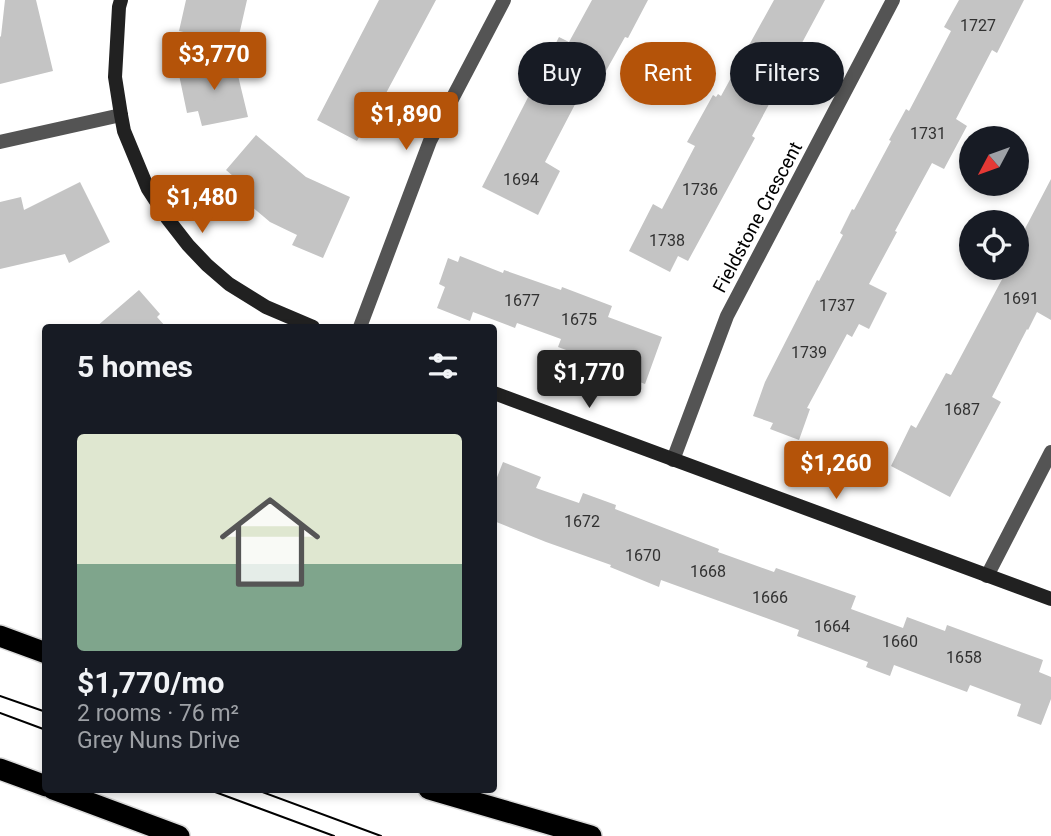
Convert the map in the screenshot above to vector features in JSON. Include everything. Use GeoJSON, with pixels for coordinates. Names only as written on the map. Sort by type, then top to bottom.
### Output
{"type":"FeatureCollection","features":[{"type":"Feature","properties":{"kind":"highway"},"geometry":{"type":"LineString","coordinates":[[0,636],[42,652]]}},
{"type":"Feature","properties":{"kind":"highway"},"geometry":{"type":"LineString","coordinates":[[0,769],[42,785]]}},
{"type":"Feature","properties":{"kind":"highway"},"geometry":{"type":"LineString","coordinates":[[64,793],[179,836]]}},
{"type":"Feature","properties":{"kind":"highway"},"geometry":{"type":"LineString","coordinates":[[431,793],[549,836]]}},
{"type":"Feature","properties":{"kind":"highway"},"geometry":{"type":"LineString","coordinates":[[443,793],[592,836]]}},
{"type":"Feature","properties":{"kind":"street"},"geometry":{"type":"LineString","coordinates":[[121,0],[115,77],[124,131],[148,189],[188,245],[229,284],[266,307],[306,324]]}},
{"type":"Feature","properties":{"kind":"street"},"geometry":{"type":"LineString","coordinates":[[361,324],[430,141],[504,0]]}},
{"type":"Feature","properties":{"kind":"street","name":"Fieldstone Crescent"},"geometry":{"type":"LineString","coordinates":[[673,460],[726,316],[893,0]]}},
{"type":"Feature","properties":{"kind":"street"},"geometry":{"type":"LineString","coordinates":[[0,142],[121,115]]}},
{"type":"Feature","properties":{"kind":"street"},"geometry":{"type":"LineString","coordinates":[[497,394],[1051,599]]}},
{"type":"Feature","properties":{"kind":"street"},"geometry":{"type":"LineString","coordinates":[[987,576],[1051,452]]}},
{"type":"Feature","properties":{"kind":"building"},"geometry":{"type":"Polygon","coordinates":[[[5,0],[36,0],[53,71],[0,84],[0,37],[5,0]]]}},
{"type":"Feature","properties":{"kind":"building"},"geometry":{"type":"Polygon","coordinates":[[[186,0],[247,0],[237,44],[179,31],[186,0]]]}},
{"type":"Feature","properties":{"kind":"building"},"geometry":{"type":"Polygon","coordinates":[[[379,0],[436,0],[372,124],[367,122],[357,141],[317,120],[379,0]]]}},
{"type":"Feature","properties":{"kind":"building"},"geometry":{"type":"Polygon","coordinates":[[[592,0],[648,0],[628,38],[625,37],[620,42],[606,71],[606,42],[569,42],[592,0]]]}},
{"type":"Feature","properties":{"kind":"building"},"geometry":{"type":"Polygon","coordinates":[[[774,0],[825,0],[802,42],[751,42],[774,0]]]}},
{"type":"Feature","properties":{"kind":"building"},"geometry":{"type":"Polygon","coordinates":[[[959,0],[1024,0],[997,53],[992,50],[956,119],[967,126],[959,126],[959,141],[944,169],[932,163],[869,284],[887,293],[869,329],[859,324],[852,337],[847,334],[807,408],[810,409],[799,440],[770,429],[773,423],[753,416],[765,382],[843,235],[840,233],[852,209],[854,210],[891,141],[889,140],[906,109],[909,111],[951,31],[944,27],[959,0]]]}},
{"type":"Feature","properties":{"kind":"building"},"geometry":{"type":"Polygon","coordinates":[[[559,37],[569,42],[556,42],[559,37]]]}},
{"type":"Feature","properties":{"kind":"building"},"geometry":{"type":"Polygon","coordinates":[[[234,59],[248,117],[202,126],[198,111],[187,113],[178,70],[234,59]]]}},
{"type":"Feature","properties":{"kind":"building"},"geometry":{"type":"Polygon","coordinates":[[[730,80],[730,105],[769,105],[752,136],[755,138],[688,261],[678,256],[670,272],[629,251],[653,204],[662,209],[695,146],[687,142],[707,105],[716,105],[716,97],[718,94],[721,96],[730,80]]]}},
{"type":"Feature","properties":{"kind":"building"},"geometry":{"type":"Polygon","coordinates":[[[524,105],[575,105],[545,162],[560,171],[538,215],[482,187],[524,105]]]}},
{"type":"Feature","properties":{"kind":"building"},"geometry":{"type":"Polygon","coordinates":[[[256,135],[306,177],[350,197],[323,258],[292,245],[297,235],[270,222],[233,191],[240,182],[226,170],[256,135]]]}},
{"type":"Feature","properties":{"kind":"building"},"geometry":{"type":"Polygon","coordinates":[[[1051,179],[1051,320],[1037,312],[1027,329],[992,397],[1001,402],[950,497],[891,466],[911,425],[916,428],[946,373],[951,375],[1002,280],[1029,280],[1029,221],[1051,179]]]}},
{"type":"Feature","properties":{"kind":"building"},"geometry":{"type":"Polygon","coordinates":[[[80,182],[110,242],[69,263],[65,254],[0,269],[0,202],[21,197],[24,210],[80,182]]]}},
{"type":"Feature","properties":{"kind":"building"},"geometry":{"type":"Polygon","coordinates":[[[460,256],[503,273],[504,270],[561,290],[562,287],[612,306],[608,317],[662,337],[645,384],[605,369],[607,365],[558,347],[561,339],[517,323],[515,328],[473,312],[470,321],[437,308],[445,287],[439,284],[448,258],[458,262],[460,256]]]}},
{"type":"Feature","properties":{"kind":"building"},"geometry":{"type":"Polygon","coordinates":[[[139,290],[160,314],[157,317],[163,324],[99,324],[139,290]]]}},
{"type":"Feature","properties":{"kind":"building"},"geometry":{"type":"Polygon","coordinates":[[[503,462],[541,477],[536,488],[579,503],[583,493],[616,505],[615,509],[719,549],[718,552],[774,572],[776,568],[856,596],[851,609],[903,628],[907,617],[945,631],[947,625],[1043,660],[1039,672],[1051,677],[1051,699],[1041,725],[1017,716],[1021,704],[970,685],[967,692],[894,665],[890,676],[866,667],[868,662],[797,636],[799,630],[661,580],[659,587],[610,567],[611,565],[497,522],[497,477],[503,462]]]}},
{"type":"Feature","properties":{"kind":"tram line"},"geometry":{"type":"LineString","coordinates":[[0,696],[42,711]]}},
{"type":"Feature","properties":{"kind":"tram line"},"geometry":{"type":"LineString","coordinates":[[0,713],[42,729]]}},
{"type":"Feature","properties":{"kind":"tram line"},"geometry":{"type":"LineString","coordinates":[[218,793],[334,836]]}},
{"type":"Feature","properties":{"kind":"tram line"},"geometry":{"type":"LineString","coordinates":[[265,793],[381,836]]}}]}
